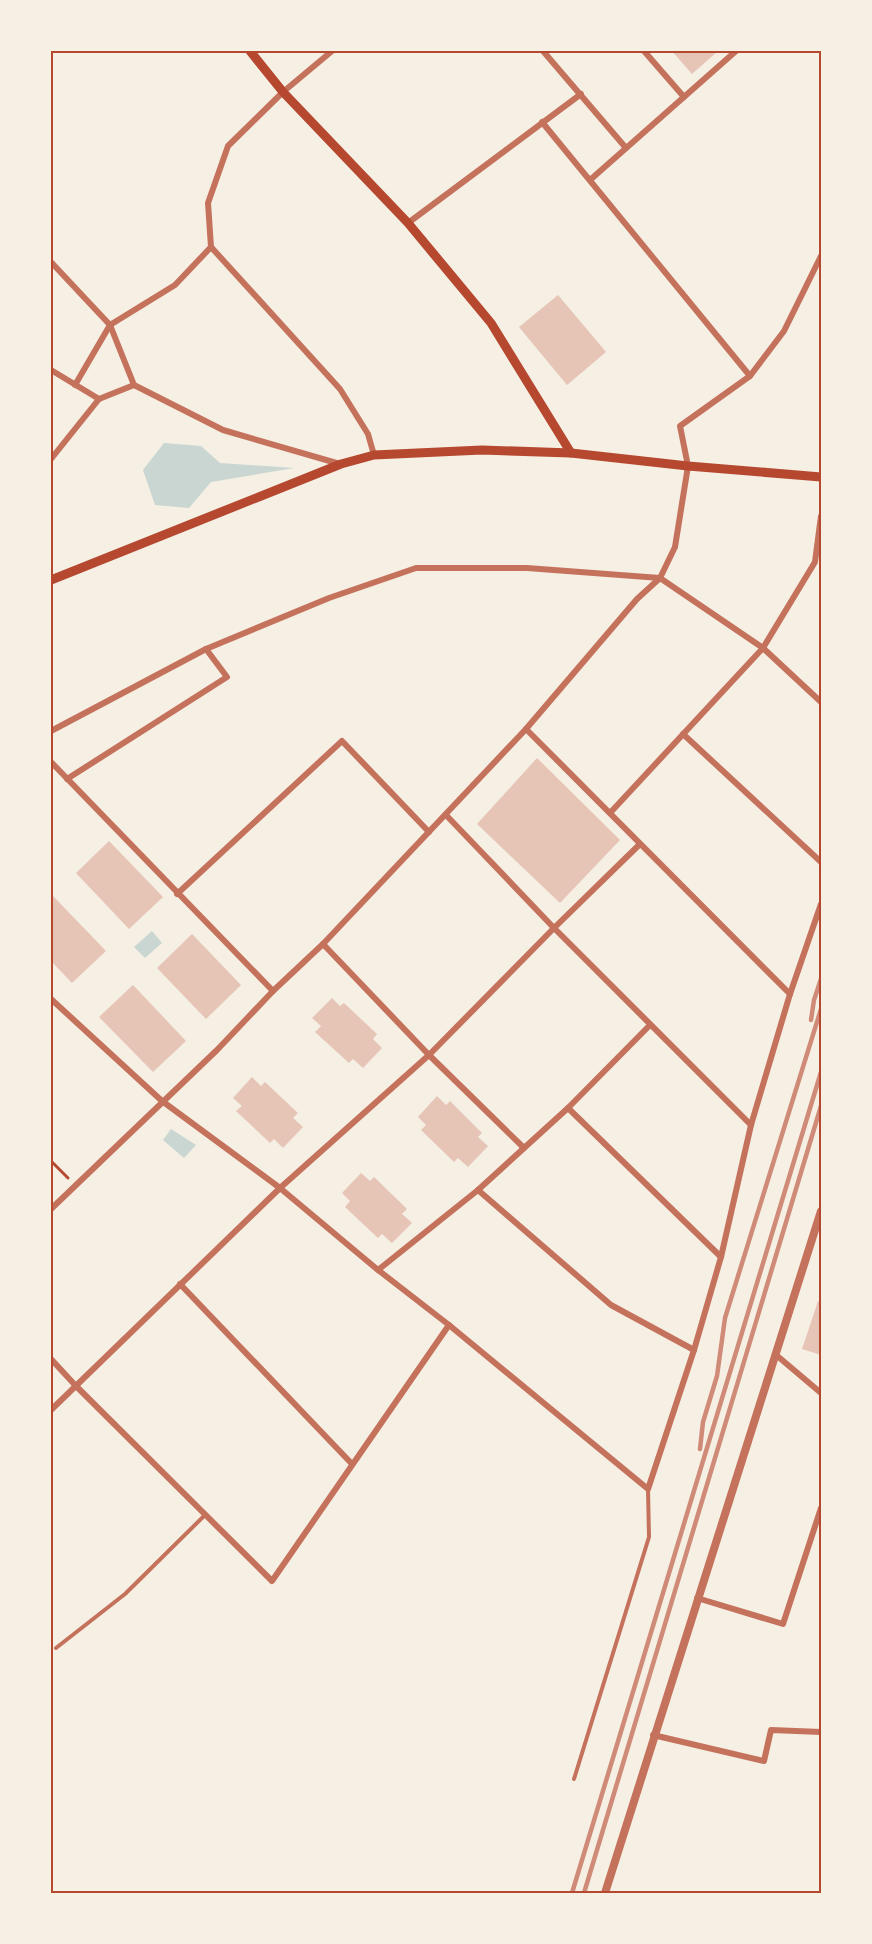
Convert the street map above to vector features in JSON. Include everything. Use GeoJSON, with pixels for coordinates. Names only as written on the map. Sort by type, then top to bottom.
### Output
{"type":"FeatureCollection","features":[{"type":"Feature","properties":{"kind":"main road"},"geometry":{"type":"LineString","coordinates":[[249,51],[283,92],[408,223],[490,323],[571,453]]}},
{"type":"Feature","properties":{"kind":"main road"},"geometry":{"type":"LineString","coordinates":[[51,580],[341,464],[374,455],[482,450],[571,453],[821,477]]}},
{"type":"Feature","properties":{"kind":"street"},"geometry":{"type":"LineString","coordinates":[[332,51],[283,92],[228,146],[208,204],[211,247],[340,389],[368,434],[374,455]]}},
{"type":"Feature","properties":{"kind":"street"},"geometry":{"type":"LineString","coordinates":[[543,51],[626,148]]}},
{"type":"Feature","properties":{"kind":"street"},"geometry":{"type":"LineString","coordinates":[[644,51],[684,97]]}},
{"type":"Feature","properties":{"kind":"street"},"geometry":{"type":"LineString","coordinates":[[590,180],[735,51]]}},
{"type":"Feature","properties":{"kind":"street"},"geometry":{"type":"LineString","coordinates":[[408,223],[581,94]]}},
{"type":"Feature","properties":{"kind":"street"},"geometry":{"type":"LineString","coordinates":[[542,123],[750,376]]}},
{"type":"Feature","properties":{"kind":"street"},"geometry":{"type":"LineString","coordinates":[[75,385],[110,325],[175,285],[211,247]]}},
{"type":"Feature","properties":{"kind":"street"},"geometry":{"type":"LineString","coordinates":[[51,1209],[323,945],[526,729],[637,599],[660,578],[675,547],[688,466],[680,426],[750,376],[784,331],[821,256]]}},
{"type":"Feature","properties":{"kind":"street"},"geometry":{"type":"LineString","coordinates":[[51,262],[110,325],[134,385],[223,430],[341,464]]}},
{"type":"Feature","properties":{"kind":"street"},"geometry":{"type":"LineString","coordinates":[[51,370],[99,399]]}},
{"type":"Feature","properties":{"kind":"street"},"geometry":{"type":"LineString","coordinates":[[51,459],[99,399],[134,385]]}},
{"type":"Feature","properties":{"kind":"street"},"geometry":{"type":"LineString","coordinates":[[610,813],[763,648],[815,562],[821,516]]}},
{"type":"Feature","properties":{"kind":"street"},"geometry":{"type":"LineString","coordinates":[[51,731],[206,649],[329,598],[416,568],[528,568],[660,578],[763,648],[821,702]]}},
{"type":"Feature","properties":{"kind":"street"},"geometry":{"type":"LineString","coordinates":[[67,779],[227,677],[206,649]]}},
{"type":"Feature","properties":{"kind":"street"},"geometry":{"type":"LineString","coordinates":[[526,729],[790,994]]}},
{"type":"Feature","properties":{"kind":"street"},"geometry":{"type":"LineString","coordinates":[[683,734],[821,862]]}},
{"type":"Feature","properties":{"kind":"street"},"geometry":{"type":"LineString","coordinates":[[177,894],[342,741],[429,832]]}},
{"type":"Feature","properties":{"kind":"street"},"geometry":{"type":"LineString","coordinates":[[51,762],[273,992]]}},
{"type":"Feature","properties":{"kind":"street"},"geometry":{"type":"LineString","coordinates":[[446,815],[554,928],[751,1125]]}},
{"type":"Feature","properties":{"kind":"street"},"geometry":{"type":"LineString","coordinates":[[51,1410],[280,1188],[429,1055],[640,844]]}},
{"type":"Feature","properties":{"kind":"street"},"geometry":{"type":"LineString","coordinates":[[51,1000],[162,1101],[280,1188],[648,1489],[694,1350],[721,1257],[751,1125],[790,994],[821,904]]}},
{"type":"Feature","properties":{"kind":"street"},"geometry":{"type":"LineString","coordinates":[[323,945],[429,1055],[524,1148]]}},
{"type":"Feature","properties":{"kind":"street"},"geometry":{"type":"LineString","coordinates":[[378,1270],[478,1190],[568,1108],[650,1025]]}},
{"type":"Feature","properties":{"kind":"street"},"geometry":{"type":"LineString","coordinates":[[568,1108],[721,1257]]}},
{"type":"Feature","properties":{"kind":"street"},"geometry":{"type":"LineString","coordinates":[[478,1190],[611,1305],[694,1350]]}},
{"type":"Feature","properties":{"kind":"street"},"geometry":{"type":"LineString","coordinates":[[604,1893],[821,1211]]}},
{"type":"Feature","properties":{"kind":"street"},"geometry":{"type":"LineString","coordinates":[[180,1284],[352,1464]]}},
{"type":"Feature","properties":{"kind":"street"},"geometry":{"type":"LineString","coordinates":[[51,1359],[272,1581],[449,1325]]}},
{"type":"Feature","properties":{"kind":"street"},"geometry":{"type":"LineString","coordinates":[[775,1354],[821,1394]]}},
{"type":"Feature","properties":{"kind":"street"},"geometry":{"type":"LineString","coordinates":[[697,1598],[783,1624],[821,1508]]}},
{"type":"Feature","properties":{"kind":"street"},"geometry":{"type":"LineString","coordinates":[[653,1735],[764,1761],[771,1730],[821,1732]]}},
{"type":"Feature","properties":{"kind":"lane"},"geometry":{"type":"LineString","coordinates":[[574,1779],[649,1537],[648,1489]]}},
{"type":"Feature","properties":{"kind":"lane"},"geometry":{"type":"LineString","coordinates":[[56,1648],[125,1593],[206,1515]]}},
{"type":"Feature","properties":{"kind":"path"},"geometry":{"type":"LineString","coordinates":[[51,1161],[75,1185]]}},
{"type":"Feature","properties":{"kind":"shaded area"},"geometry":{"type":"Polygon","coordinates":[[[164,443],[201,446],[220,463],[294,468],[211,482],[189,508],[155,505],[143,470],[164,443]]]}},
{"type":"Feature","properties":{"kind":"shaded area"},"geometry":{"type":"Polygon","coordinates":[[[152,931],[162,943],[145,958],[134,947],[152,931]]]}},
{"type":"Feature","properties":{"kind":"shaded area"},"geometry":{"type":"Polygon","coordinates":[[[171,1129],[196,1145],[184,1158],[163,1140],[171,1129]]]}},
{"type":"Feature","properties":{"kind":"building"},"geometry":{"type":"Polygon","coordinates":[[[672,51],[718,51],[692,74],[672,51]]]}},
{"type":"Feature","properties":{"kind":"building"},"geometry":{"type":"Polygon","coordinates":[[[558,295],[606,352],[567,385],[519,327],[558,295]]]}},
{"type":"Feature","properties":{"kind":"building"},"geometry":{"type":"Polygon","coordinates":[[[537,758],[620,840],[560,903],[477,824],[537,758]]]}},
{"type":"Feature","properties":{"kind":"building"},"geometry":{"type":"Polygon","coordinates":[[[109,841],[163,897],[129,929],[76,873],[109,841]]]}},
{"type":"Feature","properties":{"kind":"building"},"geometry":{"type":"Polygon","coordinates":[[[52,895],[106,951],[72,983],[51,961],[52,895]]]}},
{"type":"Feature","properties":{"kind":"building"},"geometry":{"type":"Polygon","coordinates":[[[192,934],[241,985],[206,1019],[157,968],[192,934]]]}},
{"type":"Feature","properties":{"kind":"building"},"geometry":{"type":"Polygon","coordinates":[[[133,985],[186,1041],[153,1072],[99,1017],[133,985]]]}},
{"type":"Feature","properties":{"kind":"building"},"geometry":{"type":"Polygon","coordinates":[[[332,998],[340,1006],[344,1003],[377,1034],[373,1039],[382,1048],[363,1068],[353,1059],[349,1063],[315,1032],[321,1026],[312,1018],[332,998]]]}},
{"type":"Feature","properties":{"kind":"building"},"geometry":{"type":"Polygon","coordinates":[[[252,1077],[261,1086],[265,1082],[298,1113],[293,1118],[303,1127],[283,1148],[274,1139],[270,1143],[236,1111],[242,1106],[233,1098],[252,1077]]]}},
{"type":"Feature","properties":{"kind":"building"},"geometry":{"type":"Polygon","coordinates":[[[437,1096],[446,1105],[450,1101],[482,1133],[478,1137],[488,1146],[468,1167],[458,1158],[454,1162],[421,1130],[426,1125],[418,1117],[437,1096]]]}},
{"type":"Feature","properties":{"kind":"building"},"geometry":{"type":"Polygon","coordinates":[[[361,1173],[370,1181],[374,1177],[407,1209],[402,1214],[412,1223],[392,1243],[382,1234],[378,1238],[345,1207],[350,1201],[342,1193],[361,1173]]]}},
{"type":"Feature","properties":{"kind":"building"},"geometry":{"type":"Polygon","coordinates":[[[818,1301],[821,1302],[821,1355],[802,1349],[818,1301]]]}},
{"type":"Feature","properties":{"kind":"railway"},"geometry":{"type":"LineString","coordinates":[[811,1020],[814,1000],[821,979]]}},
{"type":"Feature","properties":{"kind":"railway"},"geometry":{"type":"LineString","coordinates":[[700,1449],[703,1422],[717,1376],[725,1318],[821,1009]]}},
{"type":"Feature","properties":{"kind":"railway"},"geometry":{"type":"LineString","coordinates":[[572,1893],[821,1072]]}},
{"type":"Feature","properties":{"kind":"railway"},"geometry":{"type":"LineString","coordinates":[[584,1893],[821,1106]]}}]}
